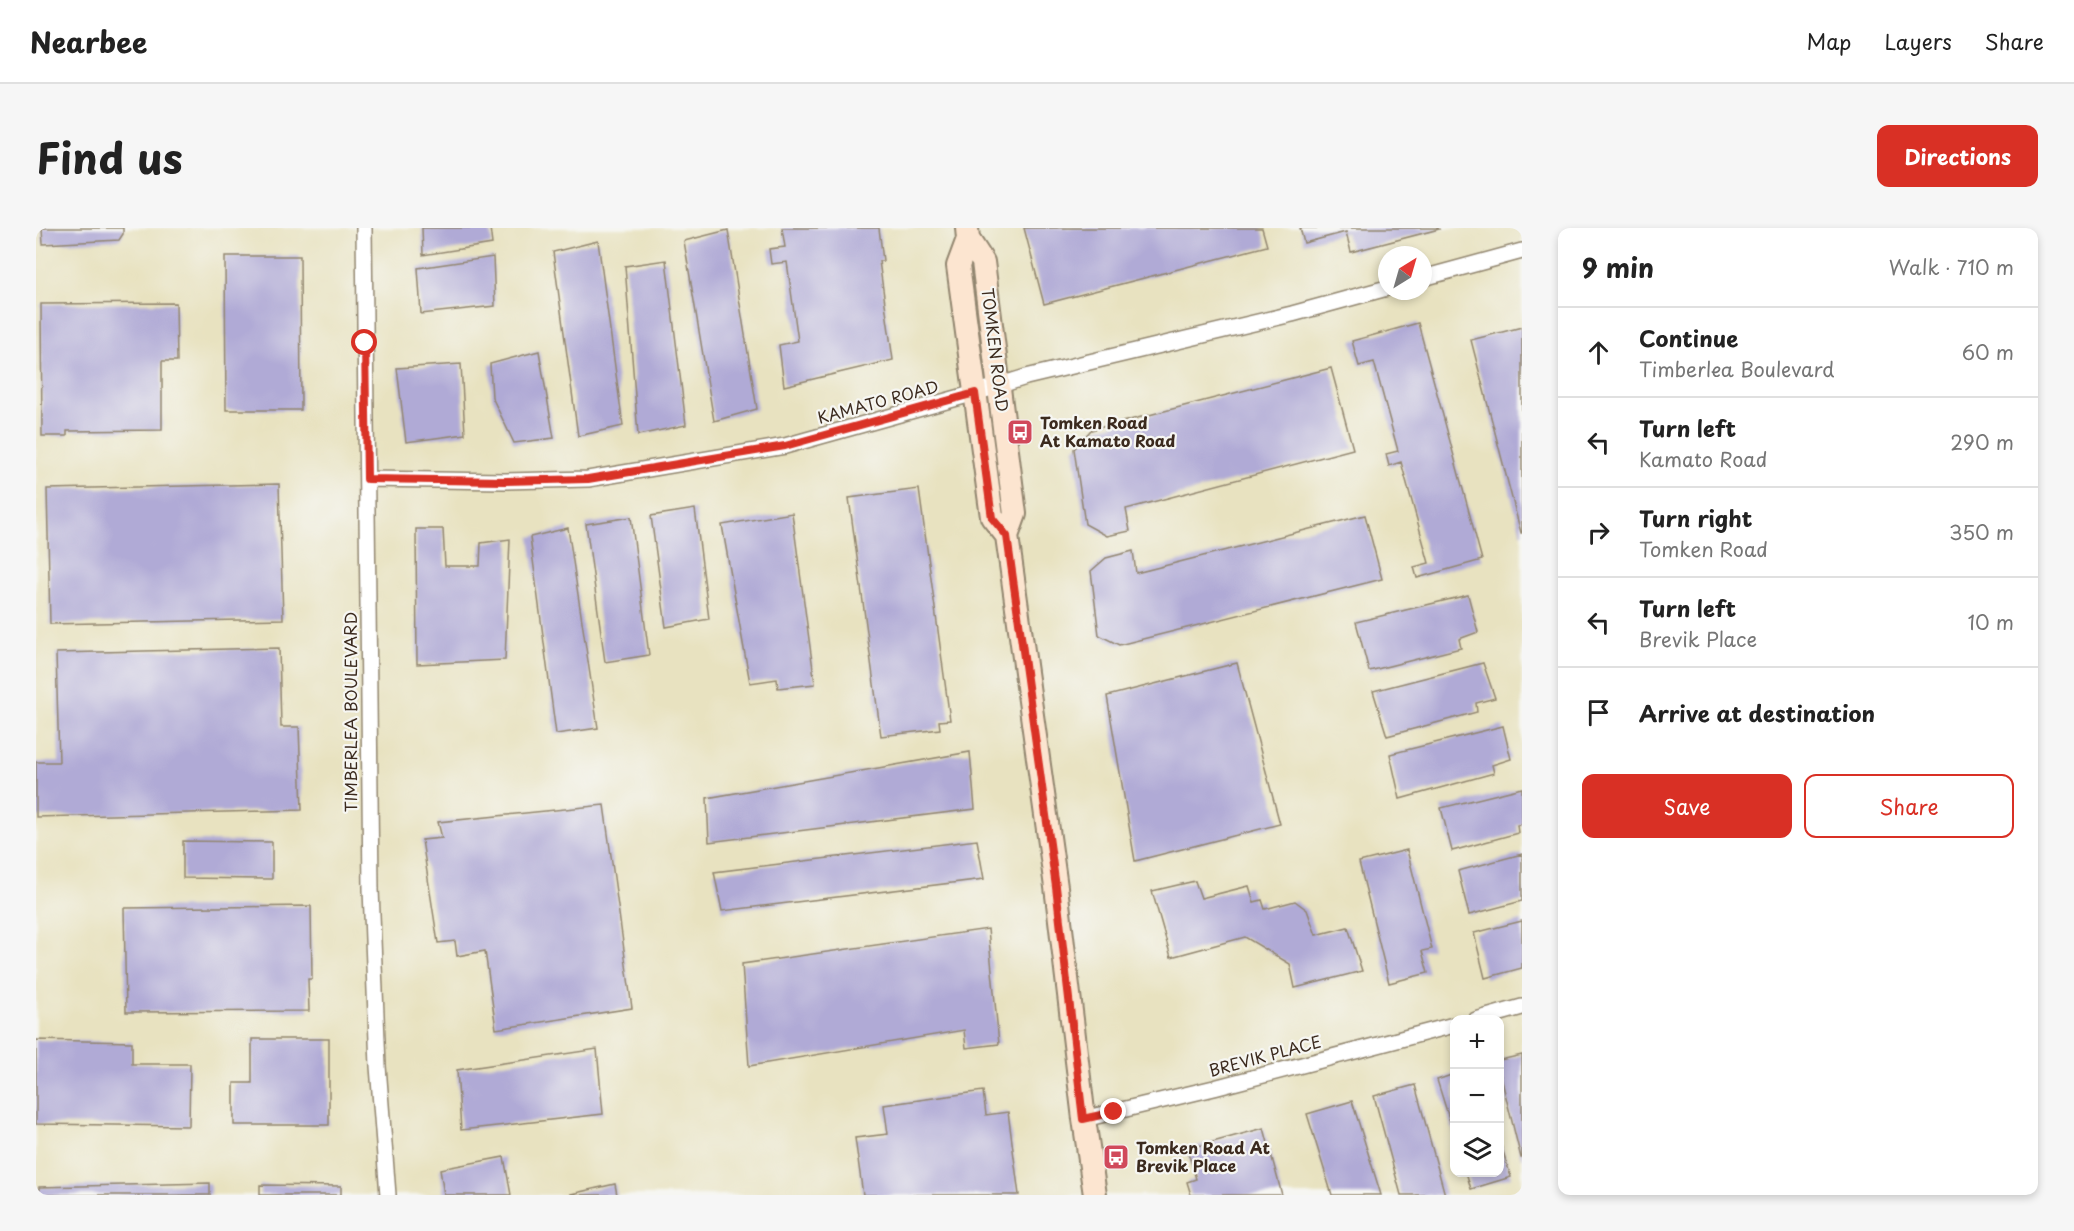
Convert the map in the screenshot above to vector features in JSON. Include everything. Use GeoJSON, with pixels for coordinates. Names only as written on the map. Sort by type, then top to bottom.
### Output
{"type":"FeatureCollection","features":[{"type":"Feature","properties":{"kind":"main road","name":"TOMKEN ROAD"},"geometry":{"type":"LineString","coordinates":[[967,234],[983,262],[1015,514],[1007,536],[1056,887],[1083,1119],[1095,1195]]}},
{"type":"Feature","properties":{"kind":"main road","name":"TOMKEN ROAD"},"geometry":{"type":"LineString","coordinates":[[967,234],[958,266],[992,518],[1007,536]]}},
{"type":"Feature","properties":{"kind":"street","name":"TIMBERLEA BOULEVARD"},"geometry":{"type":"LineString","coordinates":[[364,228],[371,889],[378,1066],[388,1195]]}},
{"type":"Feature","properties":{"kind":"street"},"geometry":{"type":"LineString","coordinates":[[1432,276],[1522,251]]}},
{"type":"Feature","properties":{"kind":"street","name":"KAMATO ROAD"},"geometry":{"type":"LineString","coordinates":[[367,479],[505,481],[588,479],[785,446],[1026,377],[1281,317],[1378,290]]}},
{"type":"Feature","properties":{"kind":"street"},"geometry":{"type":"LineString","coordinates":[[1494,1015],[1522,1007]]}},
{"type":"Feature","properties":{"kind":"street","name":"BREVIK PLACE"},"geometry":{"type":"LineString","coordinates":[[1083,1119],[1215,1088],[1450,1026]]}},
{"type":"Feature","properties":{"kind":"building"},"geometry":{"type":"Polygon","coordinates":[[[42,228],[123,228],[123,234],[119,240],[43,244],[42,228]]]}},
{"type":"Feature","properties":{"kind":"building"},"geometry":{"type":"Polygon","coordinates":[[[422,228],[490,228],[492,244],[423,255],[422,228]]]}},
{"type":"Feature","properties":{"kind":"building"},"geometry":{"type":"Polygon","coordinates":[[[782,228],[879,228],[883,261],[879,261],[893,360],[784,386],[779,345],[798,341],[787,262],[771,264],[769,249],[785,247],[782,228]]]}},
{"type":"Feature","properties":{"kind":"building"},"geometry":{"type":"Polygon","coordinates":[[[1024,228],[1262,228],[1267,246],[1044,304],[1024,228]]]}},
{"type":"Feature","properties":{"kind":"building"},"geometry":{"type":"Polygon","coordinates":[[[1300,228],[1439,229],[1351,252],[1346,232],[1304,243],[1300,228]]]}},
{"type":"Feature","properties":{"kind":"building"},"geometry":{"type":"Polygon","coordinates":[[[728,230],[757,409],[714,421],[684,241],[728,230]]]}},
{"type":"Feature","properties":{"kind":"building"},"geometry":{"type":"Polygon","coordinates":[[[598,241],[623,426],[578,436],[553,252],[598,241]]]}},
{"type":"Feature","properties":{"kind":"building"},"geometry":{"type":"Polygon","coordinates":[[[225,256],[300,256],[301,410],[226,410],[225,256]]]}},
{"type":"Feature","properties":{"kind":"building"},"geometry":{"type":"Polygon","coordinates":[[[493,257],[495,306],[421,314],[418,268],[493,257]]]}},
{"type":"Feature","properties":{"kind":"building"},"geometry":{"type":"Polygon","coordinates":[[[666,260],[686,425],[638,435],[625,266],[666,260]]]}},
{"type":"Feature","properties":{"kind":"building"},"geometry":{"type":"Polygon","coordinates":[[[176,303],[177,361],[162,361],[162,430],[67,431],[67,436],[42,436],[41,304],[176,303]]]}},
{"type":"Feature","properties":{"kind":"building"},"geometry":{"type":"Polygon","coordinates":[[[1418,323],[1482,560],[1417,578],[1414,567],[1429,563],[1401,462],[1389,466],[1386,454],[1398,451],[1374,362],[1359,366],[1352,341],[1418,323]]]}},
{"type":"Feature","properties":{"kind":"building"},"geometry":{"type":"Polygon","coordinates":[[[1522,327],[1522,533],[1521,533],[1471,340],[1522,327]]]}},
{"type":"Feature","properties":{"kind":"building"},"geometry":{"type":"Polygon","coordinates":[[[539,351],[554,438],[514,443],[492,397],[490,364],[539,351]]]}},
{"type":"Feature","properties":{"kind":"building"},"geometry":{"type":"Polygon","coordinates":[[[461,364],[465,434],[406,442],[397,368],[461,364]]]}},
{"type":"Feature","properties":{"kind":"building"},"geometry":{"type":"Polygon","coordinates":[[[1331,368],[1353,449],[1126,509],[1130,531],[1107,536],[1085,524],[1074,449],[1091,430],[1331,368]]]}},
{"type":"Feature","properties":{"kind":"building"},"geometry":{"type":"Polygon","coordinates":[[[279,484],[283,619],[50,624],[47,489],[279,484]]]}},
{"type":"Feature","properties":{"kind":"building"},"geometry":{"type":"Polygon","coordinates":[[[919,489],[950,720],[939,721],[940,729],[881,736],[849,498],[919,489]]]}},
{"type":"Feature","properties":{"kind":"building"},"geometry":{"type":"Polygon","coordinates":[[[695,509],[709,619],[666,627],[651,516],[695,509]]]}},
{"type":"Feature","properties":{"kind":"building"},"geometry":{"type":"Polygon","coordinates":[[[792,513],[815,684],[778,688],[777,679],[750,683],[722,525],[792,513]]]}},
{"type":"Feature","properties":{"kind":"building"},"geometry":{"type":"Polygon","coordinates":[[[1365,515],[1382,579],[1119,645],[1099,635],[1091,571],[1106,558],[1133,551],[1136,573],[1365,515]]]}},
{"type":"Feature","properties":{"kind":"building"},"geometry":{"type":"Polygon","coordinates":[[[631,517],[649,655],[605,662],[586,524],[631,517]]]}},
{"type":"Feature","properties":{"kind":"building"},"geometry":{"type":"Polygon","coordinates":[[[568,528],[598,728],[556,734],[530,537],[568,528]]]}},
{"type":"Feature","properties":{"kind":"building"},"geometry":{"type":"Polygon","coordinates":[[[416,529],[443,529],[445,566],[480,566],[481,543],[510,539],[505,660],[417,664],[416,529]]]}},
{"type":"Feature","properties":{"kind":"building"},"geometry":{"type":"Polygon","coordinates":[[[1468,595],[1478,632],[1459,639],[1461,648],[1369,671],[1356,622],[1468,595]]]}},
{"type":"Feature","properties":{"kind":"building"},"geometry":{"type":"Polygon","coordinates":[[[279,648],[281,727],[299,727],[302,810],[36,817],[36,762],[59,762],[56,653],[279,648]]]}},
{"type":"Feature","properties":{"kind":"building"},"geometry":{"type":"Polygon","coordinates":[[[1237,663],[1280,824],[1135,861],[1107,696],[1237,663]]]}},
{"type":"Feature","properties":{"kind":"building"},"geometry":{"type":"Polygon","coordinates":[[[1483,663],[1495,698],[1476,703],[1477,712],[1387,736],[1373,691],[1483,663]]]}},
{"type":"Feature","properties":{"kind":"building"},"geometry":{"type":"Polygon","coordinates":[[[1503,726],[1511,759],[1492,765],[1494,773],[1400,799],[1390,754],[1503,726]]]}},
{"type":"Feature","properties":{"kind":"building"},"geometry":{"type":"Polygon","coordinates":[[[970,752],[975,809],[709,842],[707,798],[970,752]]]}},
{"type":"Feature","properties":{"kind":"building"},"geometry":{"type":"Polygon","coordinates":[[[1522,788],[1522,824],[1517,825],[1518,833],[1452,851],[1441,808],[1522,788]]]}},
{"type":"Feature","properties":{"kind":"building"},"geometry":{"type":"Polygon","coordinates":[[[604,805],[632,1008],[496,1029],[485,951],[457,956],[455,941],[438,943],[422,840],[442,838],[438,822],[604,805]]]}},
{"type":"Feature","properties":{"kind":"building"},"geometry":{"type":"Polygon","coordinates":[[[977,840],[984,879],[722,911],[714,872],[977,840]]]}},
{"type":"Feature","properties":{"kind":"building"},"geometry":{"type":"Polygon","coordinates":[[[183,841],[272,842],[272,879],[183,878],[183,841]]]}},
{"type":"Feature","properties":{"kind":"building"},"geometry":{"type":"Polygon","coordinates":[[[1407,850],[1432,949],[1422,951],[1428,973],[1389,983],[1359,862],[1407,850]]]}},
{"type":"Feature","properties":{"kind":"building"},"geometry":{"type":"Polygon","coordinates":[[[1522,854],[1522,901],[1469,915],[1458,871],[1522,854]]]}},
{"type":"Feature","properties":{"kind":"building"},"geometry":{"type":"Polygon","coordinates":[[[1195,881],[1201,898],[1249,886],[1254,902],[1262,900],[1265,909],[1295,901],[1307,910],[1316,935],[1348,927],[1362,971],[1295,988],[1290,964],[1245,937],[1171,957],[1152,891],[1195,881]]]}},
{"type":"Feature","properties":{"kind":"building"},"geometry":{"type":"Polygon","coordinates":[[[311,906],[312,979],[308,979],[309,1011],[126,1012],[124,908],[311,906]]]}},
{"type":"Feature","properties":{"kind":"building"},"geometry":{"type":"Polygon","coordinates":[[[1522,921],[1522,968],[1485,978],[1474,933],[1522,921]]]}},
{"type":"Feature","properties":{"kind":"building"},"geometry":{"type":"Polygon","coordinates":[[[988,929],[999,1044],[966,1048],[964,1030],[749,1066],[742,964],[988,929]]]}},
{"type":"Feature","properties":{"kind":"building"},"geometry":{"type":"Polygon","coordinates":[[[252,1039],[329,1039],[329,1125],[234,1125],[234,1083],[252,1083],[252,1039]]]}},
{"type":"Feature","properties":{"kind":"building"},"geometry":{"type":"Polygon","coordinates":[[[36,1040],[132,1042],[132,1064],[190,1064],[189,1126],[36,1124],[36,1040]]]}},
{"type":"Feature","properties":{"kind":"building"},"geometry":{"type":"Polygon","coordinates":[[[597,1049],[603,1114],[461,1130],[457,1070],[597,1049]]]}},
{"type":"Feature","properties":{"kind":"building"},"geometry":{"type":"Polygon","coordinates":[[[1522,1055],[1522,1158],[1504,1089],[1504,1059],[1522,1055]]]}},
{"type":"Feature","properties":{"kind":"building"},"geometry":{"type":"Polygon","coordinates":[[[1450,1075],[1450,1121],[1437,1080],[1450,1075]]]}},
{"type":"Feature","properties":{"kind":"building"},"geometry":{"type":"Polygon","coordinates":[[[1415,1085],[1445,1195],[1401,1195],[1374,1096],[1415,1085]]]}},
{"type":"Feature","properties":{"kind":"building"},"geometry":{"type":"Polygon","coordinates":[[[983,1091],[986,1115],[1008,1112],[1019,1195],[863,1195],[855,1138],[888,1134],[884,1105],[983,1091]]]}},
{"type":"Feature","properties":{"kind":"building"},"geometry":{"type":"Polygon","coordinates":[[[1352,1101],[1381,1195],[1332,1195],[1307,1114],[1352,1101]]]}},
{"type":"Feature","properties":{"kind":"building"},"geometry":{"type":"Polygon","coordinates":[[[1264,1128],[1282,1195],[1191,1195],[1187,1182],[1196,1179],[1187,1149],[1264,1128]]]}},
{"type":"Feature","properties":{"kind":"building"},"geometry":{"type":"Polygon","coordinates":[[[1504,1155],[1511,1177],[1471,1189],[1467,1177],[1504,1177],[1504,1155]]]}},
{"type":"Feature","properties":{"kind":"building"},"geometry":{"type":"Polygon","coordinates":[[[504,1157],[511,1195],[444,1195],[440,1169],[504,1157]]]}},
{"type":"Feature","properties":{"kind":"building"},"geometry":{"type":"Polygon","coordinates":[[[210,1183],[210,1195],[39,1195],[39,1187],[210,1183]]]}},
{"type":"Feature","properties":{"kind":"building"},"geometry":{"type":"Polygon","coordinates":[[[615,1184],[617,1195],[571,1194],[615,1184]]]}},
{"type":"Feature","properties":{"kind":"building"},"geometry":{"type":"Polygon","coordinates":[[[260,1185],[341,1186],[341,1195],[260,1195],[260,1185]]]}},
{"type":"Feature","properties":{"kind":"place","name":"Tomken Road At Kamato Road"},"geometry":{"type":"Point","coordinates":[1020,432]}},
{"type":"Feature","properties":{"kind":"place","name":"Tomken Road At Brevik Place"},"geometry":{"type":"Point","coordinates":[1116,1157]}},
{"type":"Feature","properties":{"kind":"route"},"geometry":{"type":"LineString","coordinates":[[365,343],[367,479],[505,481],[588,479],[785,446],[975,393],[992,518],[1007,536],[1056,887],[1083,1119],[1114,1112]]}}]}
